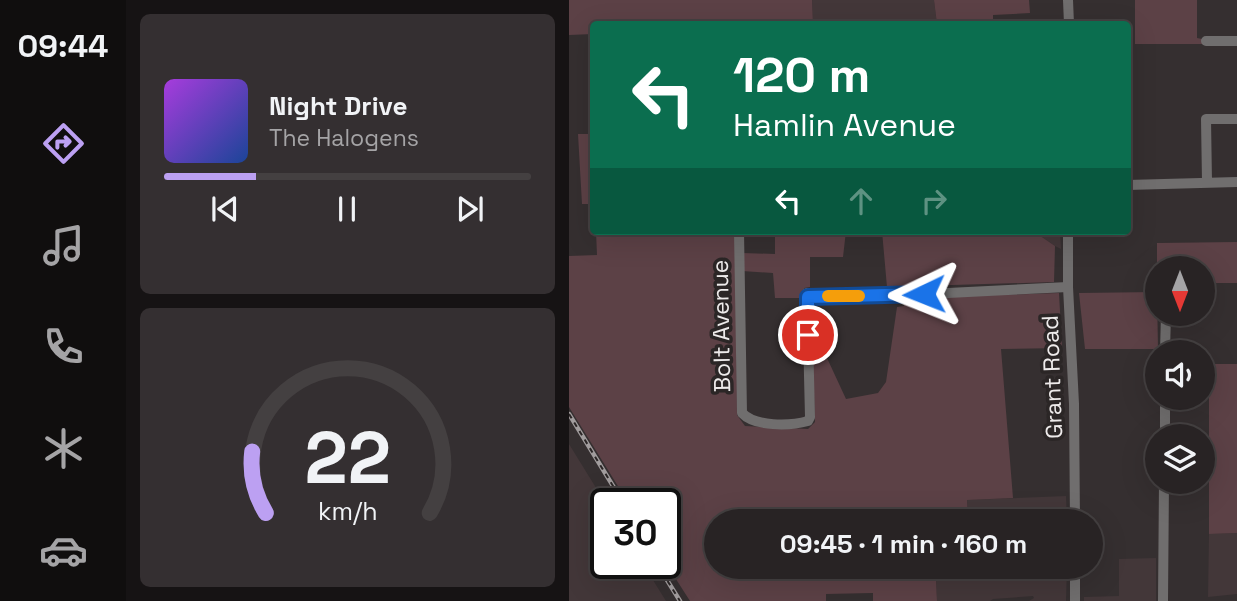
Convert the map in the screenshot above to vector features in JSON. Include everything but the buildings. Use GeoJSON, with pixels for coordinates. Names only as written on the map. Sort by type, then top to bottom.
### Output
{"type":"FeatureCollection","features":[{"type":"Feature","properties":{"kind":"street"},"geometry":{"type":"LineString","coordinates":[[1068,0],[1068,21]]}},
{"type":"Feature","properties":{"kind":"street"},"geometry":{"type":"LineString","coordinates":[[1207,41],[1237,41]]}},
{"type":"Feature","properties":{"kind":"street"},"geometry":{"type":"LineString","coordinates":[[1207,182],[1206,119],[1237,119]]}},
{"type":"Feature","properties":{"kind":"street"},"geometry":{"type":"LineString","coordinates":[[1131,185],[1237,182]]}},
{"type":"Feature","properties":{"kind":"street","name":"Bolt Avenue"},"geometry":{"type":"LineString","coordinates":[[739,235],[742,413],[747,419],[800,423],[808,421],[810,417],[808,295],[948,293],[1068,287]]}},
{"type":"Feature","properties":{"kind":"street","name":"Grant Road"},"geometry":{"type":"LineString","coordinates":[[1068,235],[1075,509]]}},
{"type":"Feature","properties":{"kind":"street"},"geometry":{"type":"LineString","coordinates":[[1163,601],[1164,494]]}},
{"type":"Feature","properties":{"kind":"street"},"geometry":{"type":"LineString","coordinates":[[1075,579],[1075,601]]}},
{"type":"Feature","properties":{"kind":"shaded area"},"geometry":{"type":"Polygon","coordinates":[[[569,0],[812,0],[813,21],[590,21],[590,34],[569,35],[569,0]]]}},
{"type":"Feature","properties":{"kind":"shaded area"},"geometry":{"type":"Polygon","coordinates":[[[812,0],[934,0],[937,21],[813,21],[812,0]]]}},
{"type":"Feature","properties":{"kind":"shaded area"},"geometry":{"type":"Polygon","coordinates":[[[934,0],[1029,0],[1030,13],[993,15],[993,21],[937,21],[934,0]]]}},
{"type":"Feature","properties":{"kind":"shaded area"},"geometry":{"type":"Polygon","coordinates":[[[1135,0],[1197,0],[1197,38],[1202,39],[1202,44],[1135,44],[1135,0]]]}},
{"type":"Feature","properties":{"kind":"shaded area"},"geometry":{"type":"Polygon","coordinates":[[[578,134],[590,134],[590,204],[582,204],[578,134]]]}},
{"type":"Feature","properties":{"kind":"shaded area"},"geometry":{"type":"Polygon","coordinates":[[[596,235],[736,235],[737,415],[745,426],[808,429],[815,422],[811,309],[824,311],[827,358],[846,399],[878,393],[886,382],[897,307],[904,306],[904,298],[1059,293],[1062,348],[1001,349],[1013,498],[967,500],[967,509],[704,509],[704,579],[938,579],[937,601],[873,601],[873,593],[826,594],[826,601],[690,601],[676,579],[681,579],[681,488],[619,488],[569,407],[569,256],[597,255],[596,235]]]}},
{"type":"Feature","properties":{"kind":"shaded area"},"geometry":{"type":"Polygon","coordinates":[[[775,235],[846,235],[843,257],[810,257],[810,287],[804,288],[804,298],[775,298],[773,273],[742,271],[742,253],[775,254],[775,235]]]}},
{"type":"Feature","properties":{"kind":"shaded area"},"geometry":{"type":"Polygon","coordinates":[[[882,235],[1039,235],[1055,246],[1054,282],[887,287],[882,235]]]}},
{"type":"Feature","properties":{"kind":"shaded area"},"geometry":{"type":"Polygon","coordinates":[[[1039,235],[1060,235],[1061,249],[1039,235]]]}},
{"type":"Feature","properties":{"kind":"shaded area"},"geometry":{"type":"Polygon","coordinates":[[[1237,242],[1237,283],[1215,283],[1215,256],[1157,256],[1157,243],[1237,242]]]}},
{"type":"Feature","properties":{"kind":"shaded area"},"geometry":{"type":"Polygon","coordinates":[[[1145,292],[1145,326],[1158,326],[1158,340],[1145,340],[1145,349],[1085,349],[1079,293],[1145,292]]]}},
{"type":"Feature","properties":{"kind":"shaded area"},"geometry":{"type":"Polygon","coordinates":[[[1215,364],[1237,364],[1237,533],[1209,534],[1209,494],[1215,494],[1215,424],[1209,424],[1209,410],[1215,410],[1215,364]]]}},
{"type":"Feature","properties":{"kind":"shaded area"},"geometry":{"type":"Polygon","coordinates":[[[569,444],[596,488],[590,488],[590,579],[652,579],[666,601],[569,601],[569,444]]]}},
{"type":"Feature","properties":{"kind":"shaded area"},"geometry":{"type":"Polygon","coordinates":[[[1066,496],[1067,509],[967,509],[967,500],[1066,496]]]}},
{"type":"Feature","properties":{"kind":"shaded area"},"geometry":{"type":"Polygon","coordinates":[[[1237,533],[1237,594],[1208,597],[1209,534],[1237,533]]]}},
{"type":"Feature","properties":{"kind":"shaded area"},"geometry":{"type":"Polygon","coordinates":[[[1156,558],[1156,601],[1084,601],[1084,597],[1119,596],[1119,559],[1156,558]]]}},
{"type":"Feature","properties":{"kind":"shaded area"},"geometry":{"type":"Polygon","coordinates":[[[1067,579],[1066,601],[1029,601],[1033,596],[990,601],[937,601],[936,580],[1067,579]]]}},
{"type":"Feature","properties":{"kind":"railway"},"geometry":{"type":"LineString","coordinates":[[569,414],[614,488]]}},
{"type":"Feature","properties":{"kind":"railway"},"geometry":{"type":"LineString","coordinates":[[666,579],[680,601]]}},
{"type":"Feature","properties":{"kind":"slow traffic"},"geometry":{"type":"LineString","coordinates":[[828,296],[859,296]]}},
{"type":"Feature","properties":{"kind":"route"},"geometry":{"type":"LineString","coordinates":[[808,335],[808,297],[924,294]]}}]}
